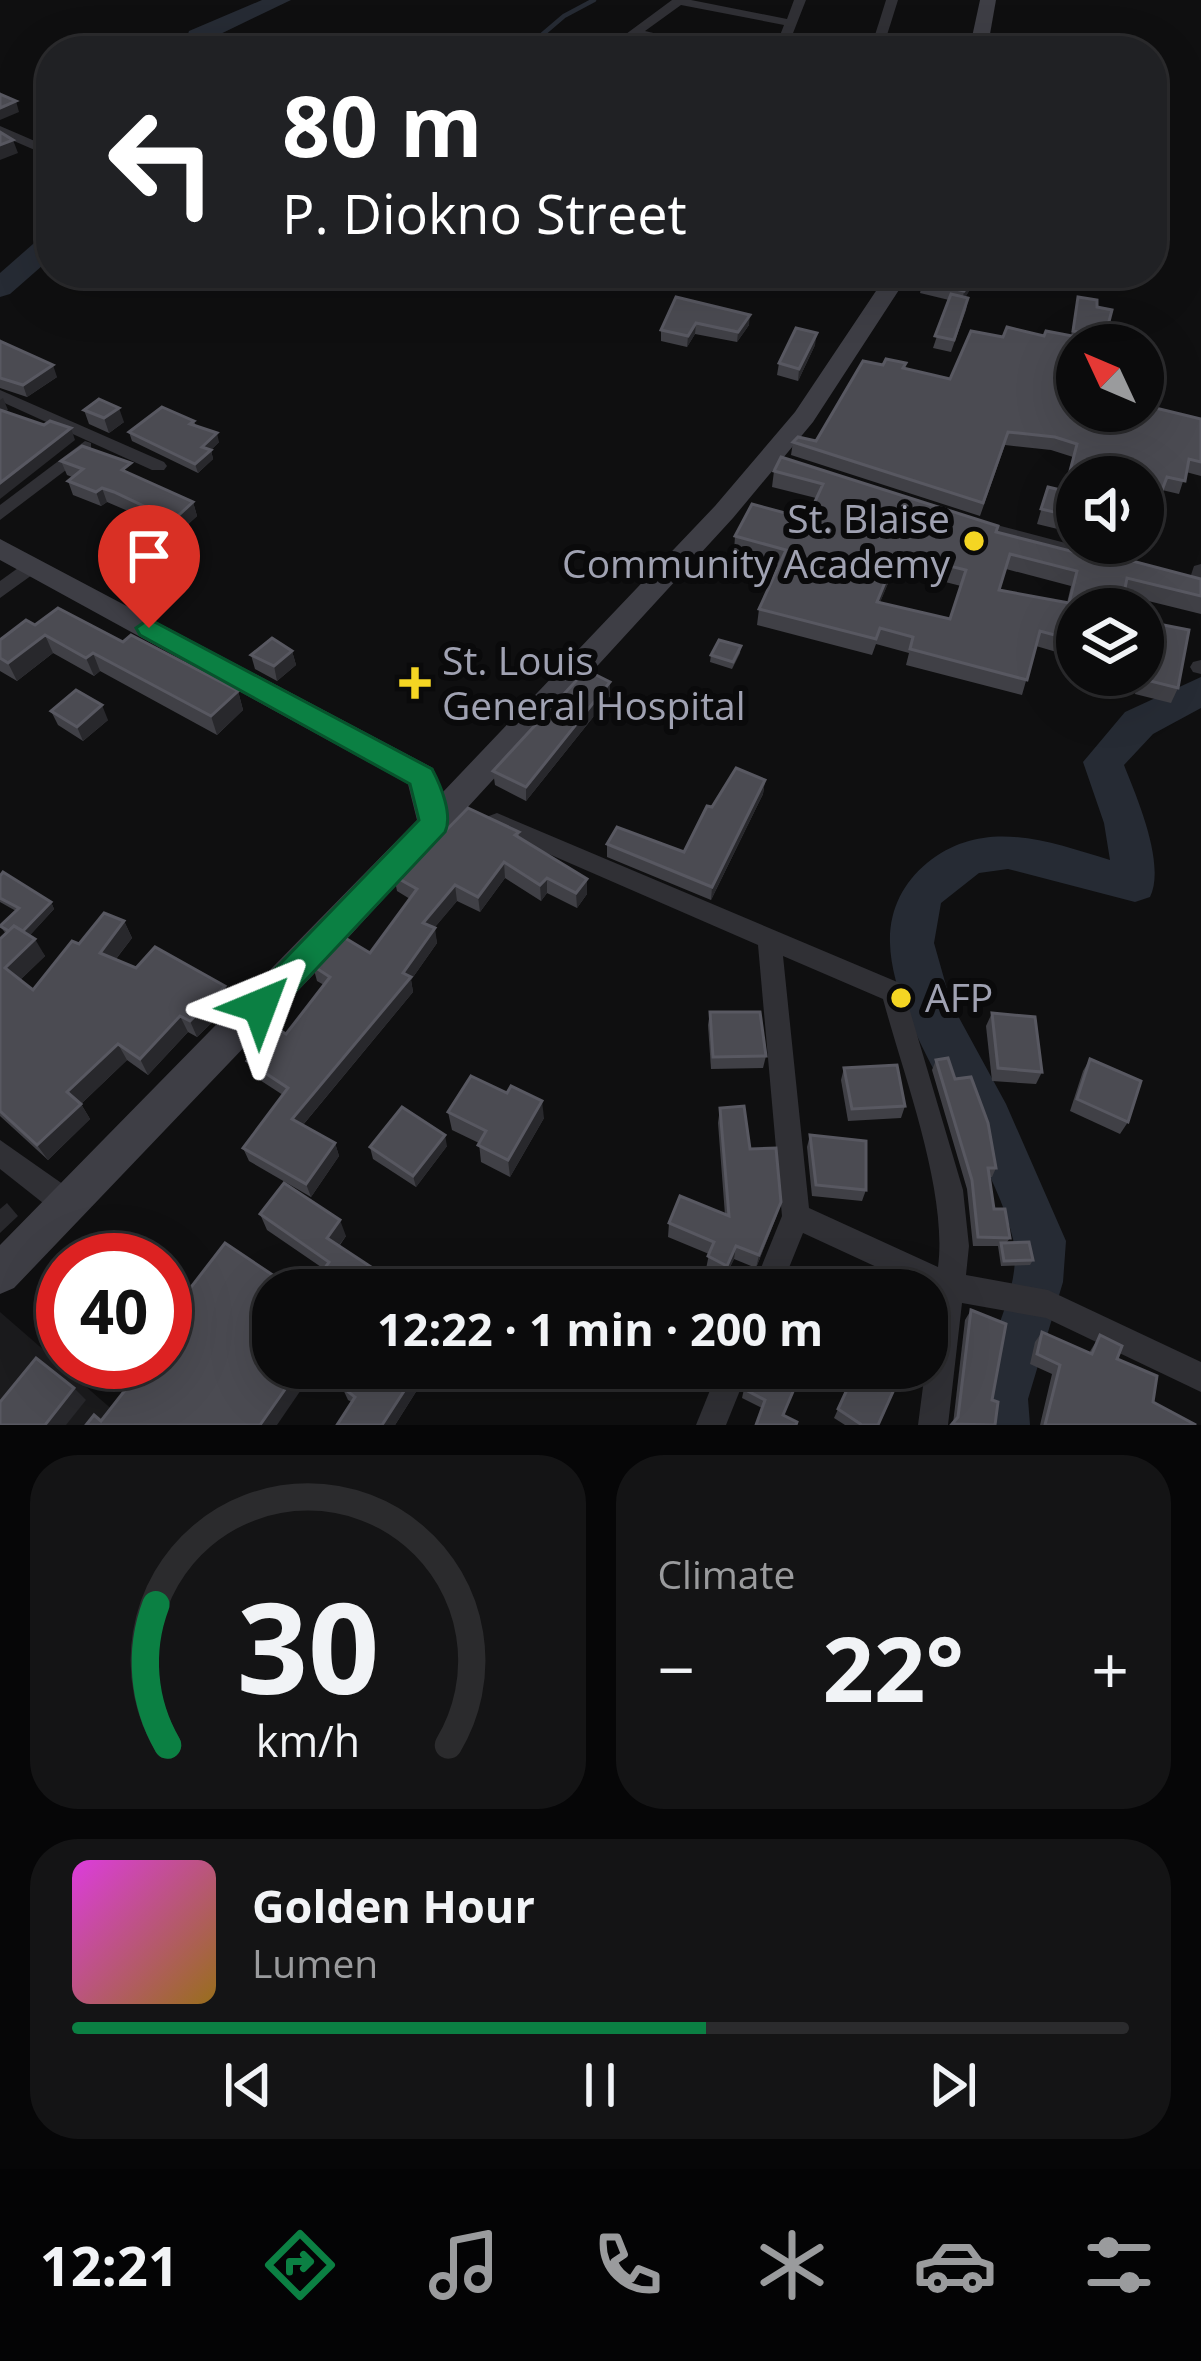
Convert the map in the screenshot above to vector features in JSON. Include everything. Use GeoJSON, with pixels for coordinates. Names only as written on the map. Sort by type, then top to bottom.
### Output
{"type":"FeatureCollection","features":[{"type":"Feature","properties":{"kind":"main road"},"geometry":{"type":"LineString","coordinates":[[981,36],[988,0]]}},
{"type":"Feature","properties":{"kind":"main road"},"geometry":{"type":"LineString","coordinates":[[0,1274],[782,464],[890,288]]}},
{"type":"Feature","properties":{"kind":"main road"},"geometry":{"type":"LineString","coordinates":[[0,548],[422,777],[455,800]]}},
{"type":"Feature","properties":{"kind":"main road"},"geometry":{"type":"LineString","coordinates":[[422,777],[455,800]]}},
{"type":"Feature","properties":{"kind":"street"},"geometry":{"type":"LineString","coordinates":[[630,36],[679,0],[791,23]]}},
{"type":"Feature","properties":{"kind":"street"},"geometry":{"type":"LineString","coordinates":[[786,36],[800,0]]}},
{"type":"Feature","properties":{"kind":"street"},"geometry":{"type":"LineString","coordinates":[[881,36],[892,0]]}},
{"type":"Feature","properties":{"kind":"street"},"geometry":{"type":"LineString","coordinates":[[635,32],[653,36]]}},
{"type":"Feature","properties":{"kind":"street"},"geometry":{"type":"LineString","coordinates":[[0,130],[36,146]]}},
{"type":"Feature","properties":{"kind":"street"},"geometry":{"type":"LineString","coordinates":[[0,395],[158,466]]}},
{"type":"Feature","properties":{"kind":"street"},"geometry":{"type":"LineString","coordinates":[[0,514],[95,440]]}},
{"type":"Feature","properties":{"kind":"street"},"geometry":{"type":"LineString","coordinates":[[941,515],[1134,568]]}},
{"type":"Feature","properties":{"kind":"street"},"geometry":{"type":"LineString","coordinates":[[0,591],[32,565]]}},
{"type":"Feature","properties":{"kind":"street"},"geometry":{"type":"LineString","coordinates":[[1177,579],[1200,580]]}},
{"type":"Feature","properties":{"kind":"street"},"geometry":{"type":"LineString","coordinates":[[455,800],[596,868],[893,992],[949,1190],[955,1246],[933,1425]]}},
{"type":"Feature","properties":{"kind":"street"},"geometry":{"type":"LineString","coordinates":[[769,939],[796,1216],[775,1269]]}},
{"type":"Feature","properties":{"kind":"street"},"geometry":{"type":"LineString","coordinates":[[0,1153],[68,1204]]}},
{"type":"Feature","properties":{"kind":"street"},"geometry":{"type":"LineString","coordinates":[[796,1216],[949,1286],[1048,1304],[1201,1377]]}},
{"type":"Feature","properties":{"kind":"street"},"geometry":{"type":"LineString","coordinates":[[711,1425],[726,1389]]}},
{"type":"Feature","properties":{"kind":"shaded area"},"geometry":{"type":"Polygon","coordinates":[[[0,1312],[36,1343],[36,1389],[89,1389],[130,1425],[0,1425],[0,1312]]]}},
{"type":"Feature","properties":{"kind":"building"},"geometry":{"type":"Polygon","coordinates":[[[0,94],[16,101],[0,108],[0,94]]]}},
{"type":"Feature","properties":{"kind":"building"},"geometry":{"type":"Polygon","coordinates":[[[951,294],[968,298],[954,340],[935,336],[951,294]]]}},
{"type":"Feature","properties":{"kind":"building"},"geometry":{"type":"Polygon","coordinates":[[[676,297],[750,315],[738,332],[696,323],[688,336],[661,330],[676,297]]]}},
{"type":"Feature","properties":{"kind":"building"},"geometry":{"type":"Polygon","coordinates":[[[1078,297],[1097,300],[1097,307],[1112,310],[1108,324],[1074,324],[1078,297]]]}},
{"type":"Feature","properties":{"kind":"building"},"geometry":{"type":"Polygon","coordinates":[[[1007,327],[1044,336],[1046,331],[1056,333],[1056,432],[1164,432],[1164,410],[1201,419],[1201,462],[1189,459],[1185,481],[1167,477],[1164,485],[1164,456],[1074,456],[1077,444],[1008,432],[983,503],[793,442],[798,437],[816,441],[863,361],[906,363],[903,368],[950,379],[971,331],[1003,337],[1007,327]]]}},
{"type":"Feature","properties":{"kind":"building"},"geometry":{"type":"Polygon","coordinates":[[[796,328],[817,333],[799,369],[779,363],[796,328]]]}},
{"type":"Feature","properties":{"kind":"building"},"geometry":{"type":"Polygon","coordinates":[[[0,341],[53,365],[23,385],[0,378],[0,341]]]}},
{"type":"Feature","properties":{"kind":"building"},"geometry":{"type":"Polygon","coordinates":[[[99,399],[119,408],[104,418],[84,410],[99,399]]]}},
{"type":"Feature","properties":{"kind":"building"},"geometry":{"type":"Polygon","coordinates":[[[162,407],[217,433],[202,447],[211,450],[195,464],[129,432],[162,407]]]}},
{"type":"Feature","properties":{"kind":"building"},"geometry":{"type":"Polygon","coordinates":[[[0,410],[44,425],[50,421],[71,428],[0,483],[0,410]]]}},
{"type":"Feature","properties":{"kind":"building"},"geometry":{"type":"Polygon","coordinates":[[[82,446],[131,463],[122,470],[193,502],[168,525],[147,516],[154,511],[114,492],[102,488],[96,492],[68,481],[83,469],[61,461],[82,446]]]}},
{"type":"Feature","properties":{"kind":"building"},"geometry":{"type":"Polygon","coordinates":[[[781,457],[998,526],[996,532],[1056,547],[1056,564],[1144,564],[1201,579],[1201,596],[1127,578],[1125,588],[1073,588],[1077,571],[1010,554],[999,590],[1056,601],[1056,635],[1040,631],[1027,680],[910,649],[913,637],[880,628],[876,639],[759,609],[786,550],[735,536],[752,504],[807,519],[823,484],[774,471],[781,457]],[[897,553],[877,602],[950,619],[966,570],[897,553]]]}},
{"type":"Feature","properties":{"kind":"building"},"geometry":{"type":"Polygon","coordinates":[[[1048,487],[1056,489],[1056,513],[1041,509],[1048,487]]]}},
{"type":"Feature","properties":{"kind":"building"},"geometry":{"type":"Polygon","coordinates":[[[58,608],[123,642],[131,635],[238,691],[211,716],[93,653],[86,658],[45,635],[8,663],[0,658],[0,640],[26,620],[35,625],[58,608]]]}},
{"type":"Feature","properties":{"kind":"building"},"geometry":{"type":"Polygon","coordinates":[[[1164,625],[1189,630],[1178,688],[1164,684],[1164,625]]]}},
{"type":"Feature","properties":{"kind":"building"},"geometry":{"type":"Polygon","coordinates":[[[272,638],[292,651],[274,666],[251,655],[272,638]]]}},
{"type":"Feature","properties":{"kind":"building"},"geometry":{"type":"Polygon","coordinates":[[[719,640],[741,646],[733,662],[711,655],[719,640]]]}},
{"type":"Feature","properties":{"kind":"building"},"geometry":{"type":"Polygon","coordinates":[[[586,670],[610,682],[526,787],[493,771],[586,670]]]}},
{"type":"Feature","properties":{"kind":"building"},"geometry":{"type":"Polygon","coordinates":[[[76,690],[102,705],[77,727],[51,711],[76,690]]]}},
{"type":"Feature","properties":{"kind":"building"},"geometry":{"type":"Polygon","coordinates":[[[736,768],[765,780],[712,887],[607,844],[617,827],[684,852],[707,806],[712,807],[736,768]]]}},
{"type":"Feature","properties":{"kind":"building"},"geometry":{"type":"Polygon","coordinates":[[[468,808],[519,832],[515,835],[587,879],[576,893],[547,878],[540,885],[504,862],[478,897],[455,885],[423,923],[435,928],[403,973],[411,977],[292,1119],[335,1143],[306,1184],[243,1148],[288,1088],[247,1061],[276,1028],[286,1034],[330,977],[313,966],[340,935],[370,953],[417,889],[394,876],[413,855],[419,858],[468,808]]]}},
{"type":"Feature","properties":{"kind":"building"},"geometry":{"type":"Polygon","coordinates":[[[3,872],[51,902],[23,931],[0,926],[19,908],[0,898],[3,872]]]}},
{"type":"Feature","properties":{"kind":"building"},"geometry":{"type":"Polygon","coordinates":[[[104,913],[124,921],[100,953],[136,968],[155,947],[225,986],[190,1021],[180,1016],[140,1059],[118,1044],[67,1092],[81,1104],[37,1145],[0,1111],[0,939],[14,926],[35,939],[5,968],[33,990],[72,941],[79,944],[104,913]]]}},
{"type":"Feature","properties":{"kind":"building"},"geometry":{"type":"Polygon","coordinates":[[[710,1012],[760,1012],[766,1056],[713,1057],[710,1012]]]}},
{"type":"Feature","properties":{"kind":"building"},"geometry":{"type":"Polygon","coordinates":[[[992,1013],[1035,1017],[1042,1072],[998,1068],[992,1013]]]}},
{"type":"Feature","properties":{"kind":"building"},"geometry":{"type":"Polygon","coordinates":[[[948,1058],[955,1079],[971,1077],[988,1123],[996,1168],[988,1168],[994,1209],[1005,1209],[1010,1238],[978,1237],[972,1180],[936,1060],[948,1058]]]}},
{"type":"Feature","properties":{"kind":"building"},"geometry":{"type":"Polygon","coordinates":[[[1090,1059],[1141,1081],[1128,1122],[1077,1099],[1090,1059]]]}},
{"type":"Feature","properties":{"kind":"building"},"geometry":{"type":"Polygon","coordinates":[[[897,1065],[905,1106],[852,1109],[844,1068],[897,1065]]]}},
{"type":"Feature","properties":{"kind":"building"},"geometry":{"type":"Polygon","coordinates":[[[471,1076],[507,1093],[511,1086],[542,1101],[508,1160],[478,1145],[486,1131],[448,1112],[471,1076]]]}},
{"type":"Feature","properties":{"kind":"building"},"geometry":{"type":"Polygon","coordinates":[[[744,1106],[750,1149],[776,1148],[781,1202],[759,1255],[736,1246],[727,1266],[708,1256],[714,1242],[669,1223],[680,1196],[729,1216],[720,1108],[744,1106]]]}},
{"type":"Feature","properties":{"kind":"building"},"geometry":{"type":"Polygon","coordinates":[[[402,1107],[445,1135],[413,1176],[370,1147],[402,1107]]]}},
{"type":"Feature","properties":{"kind":"building"},"geometry":{"type":"Polygon","coordinates":[[[810,1135],[866,1141],[866,1190],[816,1185],[810,1135]]]}},
{"type":"Feature","properties":{"kind":"building"},"geometry":{"type":"Polygon","coordinates":[[[284,1183],[340,1220],[327,1238],[374,1269],[324,1269],[329,1262],[260,1214],[284,1183]]]}},
{"type":"Feature","properties":{"kind":"building"},"geometry":{"type":"Polygon","coordinates":[[[1029,1242],[1033,1260],[1004,1261],[1001,1243],[1029,1242]]]}},
{"type":"Feature","properties":{"kind":"building"},"geometry":{"type":"Polygon","coordinates":[[[225,1243],[264,1269],[252,1269],[252,1389],[285,1389],[260,1425],[86,1425],[94,1415],[101,1421],[126,1389],[192,1389],[192,1286],[225,1243]]]}},
{"type":"Feature","properties":{"kind":"building"},"geometry":{"type":"Polygon","coordinates":[[[971,1310],[1006,1324],[992,1400],[998,1402],[995,1425],[952,1424],[958,1417],[971,1310]]]}},
{"type":"Feature","properties":{"kind":"building"},"geometry":{"type":"Polygon","coordinates":[[[1042,1332],[1092,1354],[1100,1335],[1122,1346],[1117,1359],[1157,1376],[1153,1402],[1196,1425],[1045,1425],[1060,1365],[1037,1354],[1042,1332]]]}},
{"type":"Feature","properties":{"kind":"building"},"geometry":{"type":"Polygon","coordinates":[[[36,1358],[36,1389],[73,1389],[45,1425],[0,1425],[0,1402],[36,1358]]]}},
{"type":"Feature","properties":{"kind":"building"},"geometry":{"type":"Polygon","coordinates":[[[345,1389],[405,1389],[382,1425],[337,1425],[355,1397],[345,1389]]]}},
{"type":"Feature","properties":{"kind":"building"},"geometry":{"type":"Polygon","coordinates":[[[744,1389],[794,1389],[783,1415],[796,1425],[756,1425],[765,1400],[744,1389]]]}},
{"type":"Feature","properties":{"kind":"building"},"geometry":{"type":"Polygon","coordinates":[[[847,1389],[894,1389],[878,1425],[862,1425],[838,1409],[847,1389]]]}},
{"type":"Feature","properties":{"kind":"waterway"},"geometry":{"type":"LineString","coordinates":[[197,36],[280,0]]}},
{"type":"Feature","properties":{"kind":"waterway"},"geometry":{"type":"LineString","coordinates":[[541,36],[594,0]]}},
{"type":"Feature","properties":{"kind":"waterway"},"geometry":{"type":"LineString","coordinates":[[0,288],[36,256]]}},
{"type":"Feature","properties":{"kind":"waterway"},"geometry":{"type":"LineString","coordinates":[[1002,1425],[1000,1399],[1037,1282],[1040,1241],[989,1120],[929,1008],[912,943],[921,894],[967,859],[1008,852],[1051,859],[1135,884],[1125,823],[1103,762],[1139,723],[1201,691]]}},
{"type":"Feature","properties":{"kind":"place","name":"St. Blaise Community Academy"},"geometry":{"type":"Point","coordinates":[974,541]}},
{"type":"Feature","properties":{"kind":"place","name":"St. Louis General Hospital"},"geometry":{"type":"Point","coordinates":[415,683]}},
{"type":"Feature","properties":{"kind":"place","name":"AFP"},"geometry":{"type":"Point","coordinates":[901,998]}},
{"type":"Feature","properties":{"kind":"route"},"geometry":{"type":"LineString","coordinates":[[149,628],[422,777],[429,798],[434,824],[260,1006]]}}]}
